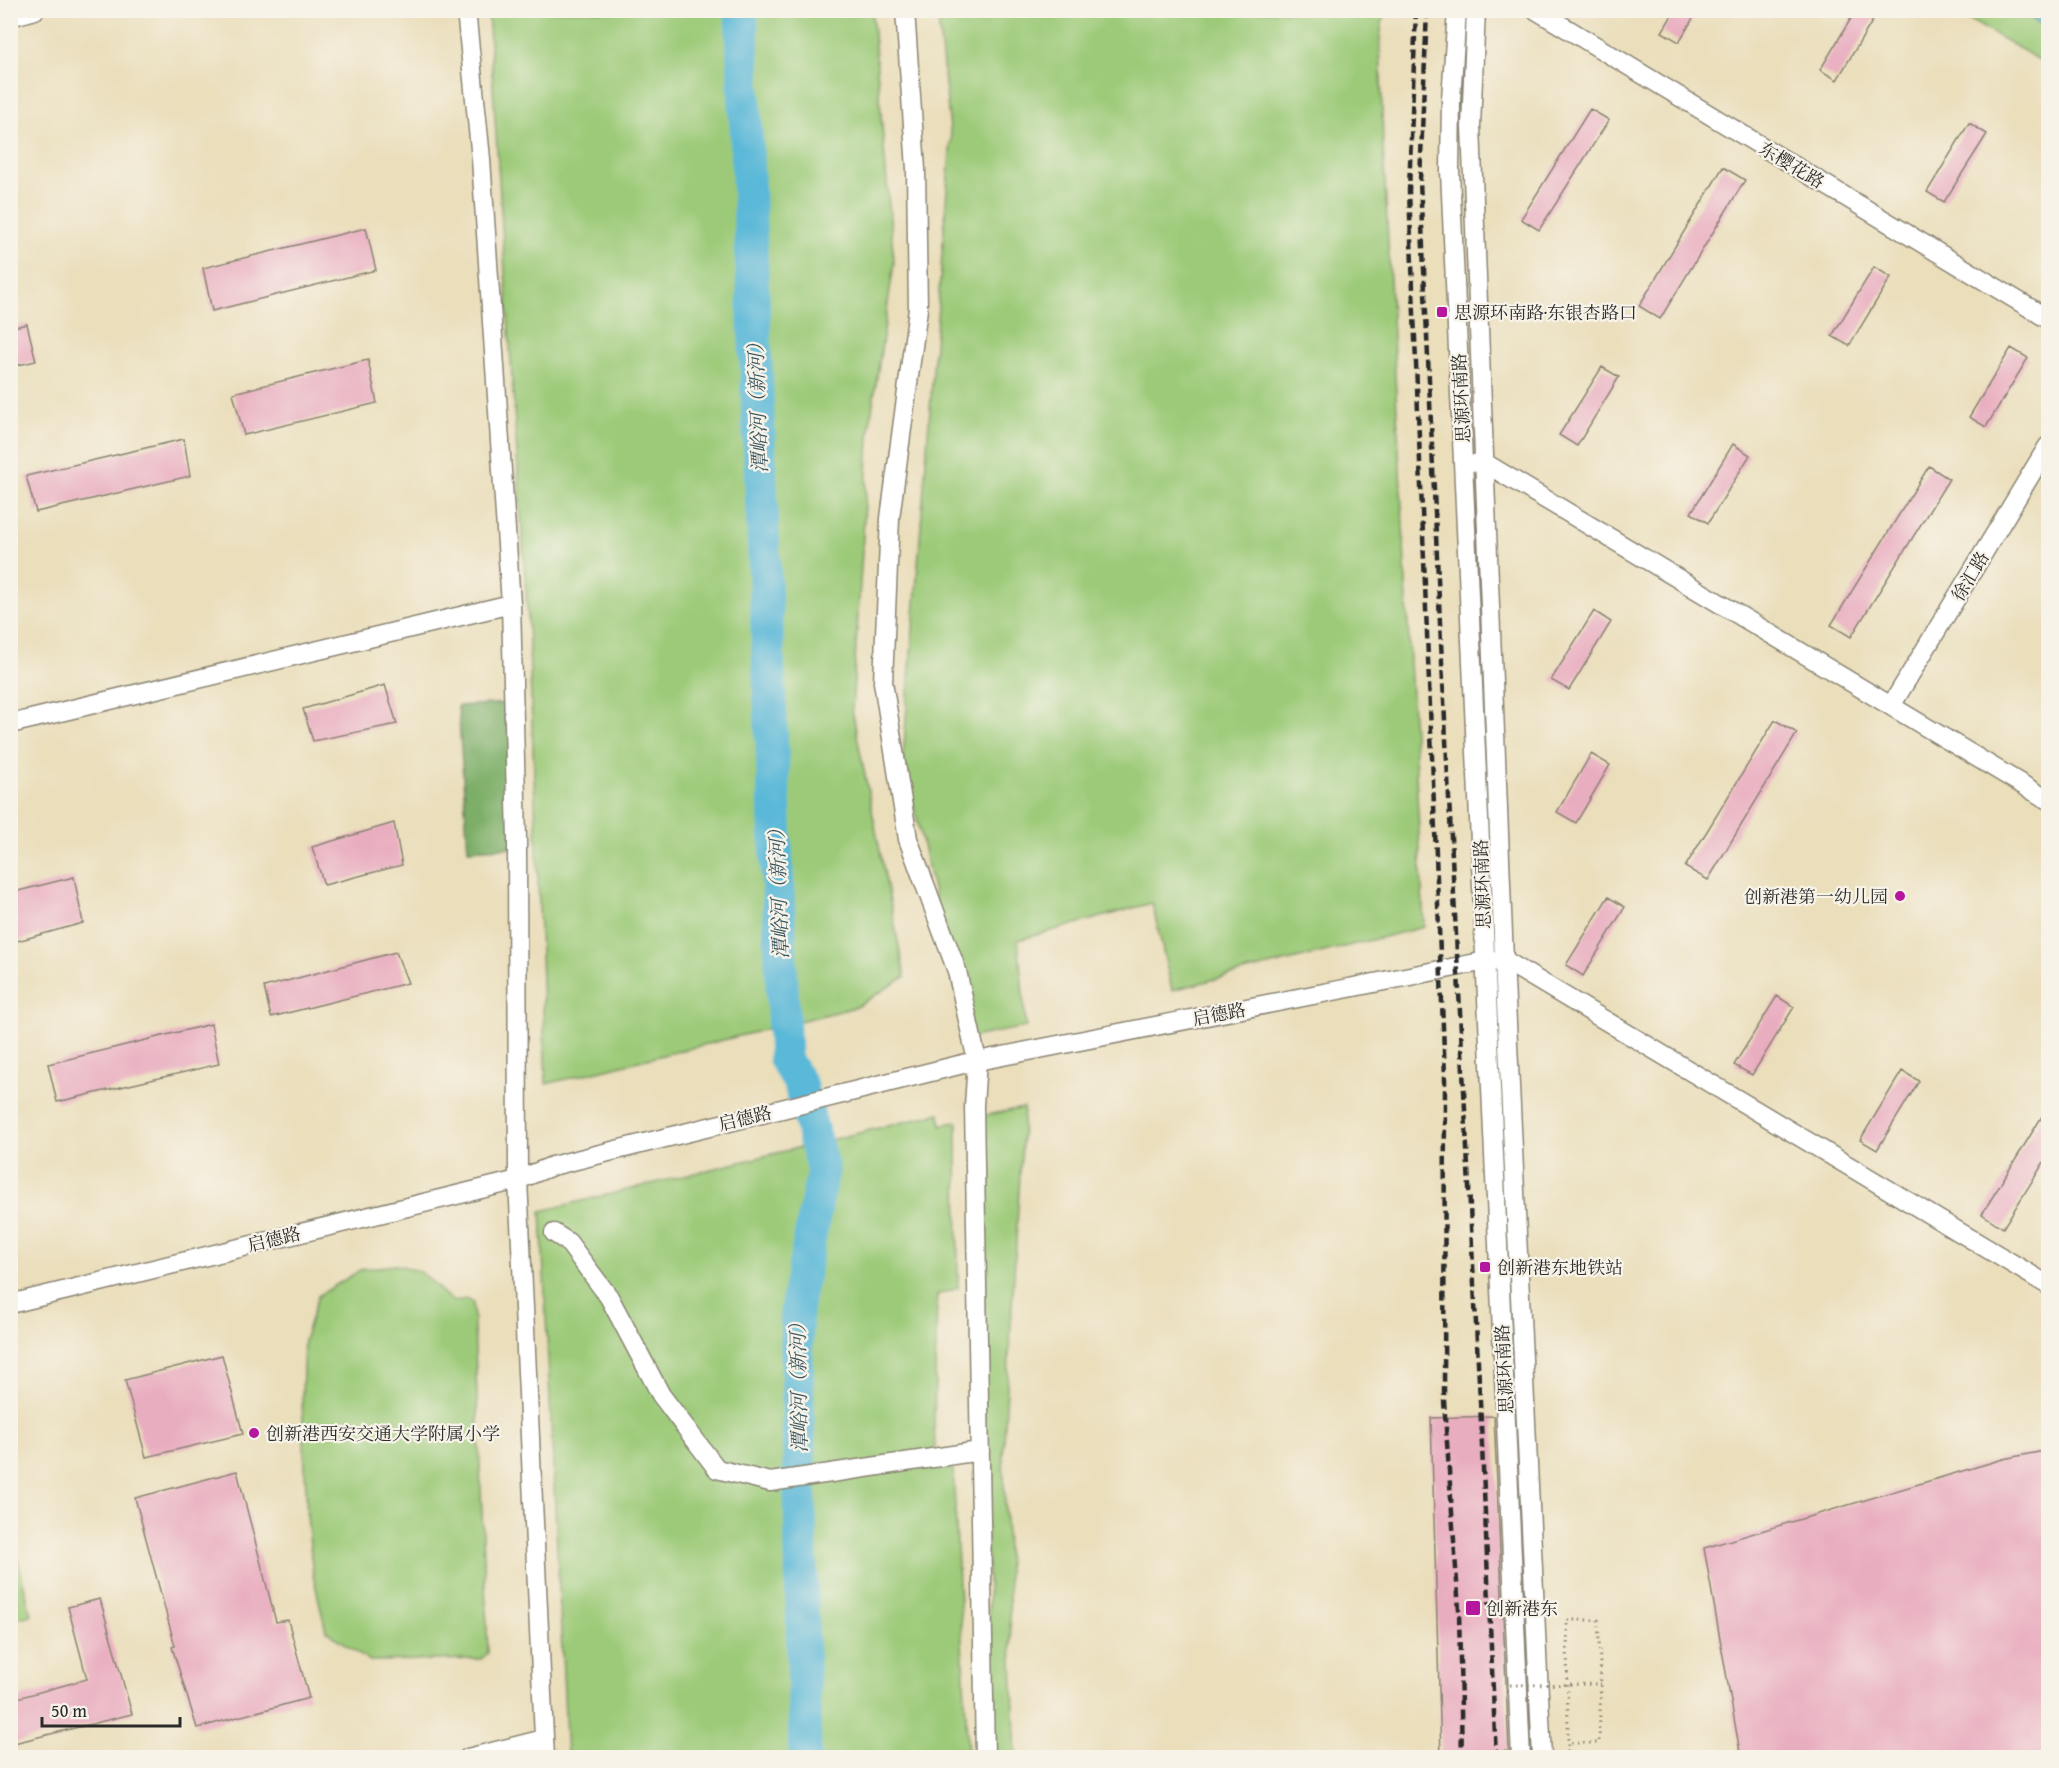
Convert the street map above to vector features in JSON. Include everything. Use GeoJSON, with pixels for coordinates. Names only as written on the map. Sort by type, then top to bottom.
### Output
{"type":"FeatureCollection","features":[{"type":"Feature","properties":{"kind":"street"},"geometry":{"type":"LineString","coordinates":[[10,17],[35,10]]}},
{"type":"Feature","properties":{"kind":"street"},"geometry":{"type":"LineString","coordinates":[[466,10],[481,159],[511,604],[517,839],[518,1180],[545,1758]]}},
{"type":"Feature","properties":{"kind":"street"},"geometry":{"type":"LineString","coordinates":[[905,10],[916,169],[918,309],[890,518],[883,682],[908,839],[957,971],[972,1062],[985,1758]]}},
{"type":"Feature","properties":{"kind":"street","name":"思源环南路"},"geometry":{"type":"LineString","coordinates":[[1457,10],[1451,99],[1450,171],[1465,464],[1521,1758]]}},
{"type":"Feature","properties":{"kind":"street","name":"思源环南路"},"geometry":{"type":"LineString","coordinates":[[1476,10],[1471,126],[1504,960],[1542,1758]]}},
{"type":"Feature","properties":{"kind":"street","name":"东樱花路"},"geometry":{"type":"LineString","coordinates":[[1536,10],[2049,319]]}},
{"type":"Feature","properties":{"kind":"street","name":"徐汇路"},"geometry":{"type":"LineString","coordinates":[[1891,706],[2049,446]]}},
{"type":"Feature","properties":{"kind":"street"},"geometry":{"type":"LineString","coordinates":[[1465,464],[1485,464],[2049,800]]}},
{"type":"Feature","properties":{"kind":"street"},"geometry":{"type":"LineString","coordinates":[[10,724],[511,604]]}},
{"type":"Feature","properties":{"kind":"street"},"geometry":{"type":"LineString","coordinates":[[1504,960],[2049,1285]]}},
{"type":"Feature","properties":{"kind":"street","name":"启德路"},"geometry":{"type":"LineString","coordinates":[[10,1304],[518,1180],[552,1166],[972,1062],[1486,961],[1504,960]]}},
{"type":"Feature","properties":{"kind":"street"},"geometry":{"type":"LineString","coordinates":[[554,1233],[568,1242],[609,1297],[661,1395],[717,1469],[770,1482],[980,1450]]}},
{"type":"Feature","properties":{"kind":"street"},"geometry":{"type":"LineString","coordinates":[[468,1758],[544,1739]]}},
{"type":"Feature","properties":{"kind":"path"},"geometry":{"type":"LineString","coordinates":[[1568,1743],[1599,1743],[1601,1684],[1598,1620],[1567,1620],[1568,1758]]}},
{"type":"Feature","properties":{"kind":"path"},"geometry":{"type":"LineString","coordinates":[[1510,1685],[1601,1684]]}},
{"type":"Feature","properties":{"kind":"green space"},"geometry":{"type":"Polygon","coordinates":[[[488,11],[872,11],[894,263],[870,424],[852,710],[905,977],[856,1007],[546,1084],[528,622],[488,11]]]}},
{"type":"Feature","properties":{"kind":"green space"},"geometry":{"type":"Polygon","coordinates":[[[937,11],[1384,11],[1380,38],[1383,146],[1424,927],[1172,990],[1152,903],[1018,940],[1026,1027],[967,1038],[903,758],[951,138],[937,11]]]}},
{"type":"Feature","properties":{"kind":"green space"},"geometry":{"type":"Polygon","coordinates":[[[1954,11],[2048,11],[2048,65],[1954,11]]]}},
{"type":"Feature","properties":{"kind":"green space"},"geometry":{"type":"Polygon","coordinates":[[[513,703],[521,847],[468,850],[458,706],[513,703]]]}},
{"type":"Feature","properties":{"kind":"green space"},"geometry":{"type":"Polygon","coordinates":[[[1024,1108],[1003,1457],[1016,1757],[993,1757],[975,1117],[1024,1108]]]}},
{"type":"Feature","properties":{"kind":"green space"},"geometry":{"type":"Polygon","coordinates":[[[940,1113],[941,1125],[957,1122],[958,1288],[937,1295],[934,1423],[936,1469],[953,1469],[968,1757],[567,1757],[541,1211],[940,1113]]]}},
{"type":"Feature","properties":{"kind":"green space"},"geometry":{"type":"Polygon","coordinates":[[[395,1265],[423,1274],[453,1301],[467,1299],[473,1303],[488,1653],[481,1659],[370,1661],[326,1631],[313,1575],[307,1516],[302,1398],[304,1341],[318,1296],[362,1269],[395,1265]]]}},
{"type":"Feature","properties":{"kind":"green space"},"geometry":{"type":"Polygon","coordinates":[[[10,1526],[31,1615],[11,1620],[10,1620],[10,1526]]]}},
{"type":"Feature","properties":{"kind":"water"},"geometry":{"type":"Polygon","coordinates":[[[2019,11],[2048,11],[2048,29],[2019,11]]]}},
{"type":"Feature","properties":{"kind":"building"},"geometry":{"type":"Polygon","coordinates":[[[1675,10],[1698,10],[1679,42],[1662,32],[1675,10]]]}},
{"type":"Feature","properties":{"kind":"building"},"geometry":{"type":"Polygon","coordinates":[[[1856,10],[1879,10],[1837,80],[1820,70],[1856,10]]]}},
{"type":"Feature","properties":{"kind":"building"},"geometry":{"type":"Polygon","coordinates":[[[1590,109],[1609,120],[1539,230],[1521,219],[1590,109]]]}},
{"type":"Feature","properties":{"kind":"building"},"geometry":{"type":"Polygon","coordinates":[[[1969,123],[1987,134],[1944,202],[1927,192],[1969,123]]]}},
{"type":"Feature","properties":{"kind":"building"},"geometry":{"type":"Polygon","coordinates":[[[1723,167],[1745,180],[1660,319],[1639,306],[1723,167]]]}},
{"type":"Feature","properties":{"kind":"building"},"geometry":{"type":"Polygon","coordinates":[[[366,228],[376,270],[212,311],[203,268],[366,228]]]}},
{"type":"Feature","properties":{"kind":"building"},"geometry":{"type":"Polygon","coordinates":[[[1874,267],[1891,277],[1849,346],[1832,336],[1874,267]]]}},
{"type":"Feature","properties":{"kind":"building"},"geometry":{"type":"Polygon","coordinates":[[[27,324],[36,361],[10,367],[10,328],[27,324]]]}},
{"type":"Feature","properties":{"kind":"building"},"geometry":{"type":"Polygon","coordinates":[[[2011,348],[2028,358],[1986,427],[1969,417],[2011,348]]]}},
{"type":"Feature","properties":{"kind":"building"},"geometry":{"type":"Polygon","coordinates":[[[368,360],[377,403],[244,435],[233,393],[368,360]]]}},
{"type":"Feature","properties":{"kind":"building"},"geometry":{"type":"Polygon","coordinates":[[[1602,367],[1619,377],[1577,446],[1559,435],[1602,367]]]}},
{"type":"Feature","properties":{"kind":"building"},"geometry":{"type":"Polygon","coordinates":[[[184,439],[190,476],[36,512],[26,476],[184,439]]]}},
{"type":"Feature","properties":{"kind":"building"},"geometry":{"type":"Polygon","coordinates":[[[1733,444],[1750,455],[1708,523],[1691,513],[1733,444]]]}},
{"type":"Feature","properties":{"kind":"building"},"geometry":{"type":"Polygon","coordinates":[[[1929,466],[1949,479],[1851,637],[1831,625],[1929,466]]]}},
{"type":"Feature","properties":{"kind":"building"},"geometry":{"type":"Polygon","coordinates":[[[1594,611],[1611,622],[1569,690],[1551,680],[1594,611]]]}},
{"type":"Feature","properties":{"kind":"building"},"geometry":{"type":"Polygon","coordinates":[[[385,685],[397,724],[313,741],[303,709],[385,685]]]}},
{"type":"Feature","properties":{"kind":"building"},"geometry":{"type":"Polygon","coordinates":[[[1775,720],[1797,733],[1708,880],[1685,867],[1775,720]]]}},
{"type":"Feature","properties":{"kind":"building"},"geometry":{"type":"Polygon","coordinates":[[[1591,754],[1610,765],[1576,823],[1557,812],[1591,754]]]}},
{"type":"Feature","properties":{"kind":"building"},"geometry":{"type":"Polygon","coordinates":[[[394,823],[402,865],[324,885],[312,847],[394,823]]]}},
{"type":"Feature","properties":{"kind":"building"},"geometry":{"type":"Polygon","coordinates":[[[74,877],[83,923],[10,943],[10,893],[74,877]]]}},
{"type":"Feature","properties":{"kind":"building"},"geometry":{"type":"Polygon","coordinates":[[[1608,897],[1625,907],[1583,976],[1566,965],[1608,897]]]}},
{"type":"Feature","properties":{"kind":"building"},"geometry":{"type":"Polygon","coordinates":[[[396,952],[408,983],[271,1017],[264,987],[396,952]]]}},
{"type":"Feature","properties":{"kind":"building"},"geometry":{"type":"Polygon","coordinates":[[[1777,996],[1794,1007],[1752,1075],[1734,1065],[1777,996]]]}},
{"type":"Feature","properties":{"kind":"building"},"geometry":{"type":"Polygon","coordinates":[[[211,1024],[219,1064],[57,1102],[48,1064],[211,1024]]]}},
{"type":"Feature","properties":{"kind":"building"},"geometry":{"type":"Polygon","coordinates":[[[1902,1071],[1919,1081],[1877,1150],[1860,1140],[1902,1071]]]}},
{"type":"Feature","properties":{"kind":"building"},"geometry":{"type":"Polygon","coordinates":[[[2049,1105],[2049,1154],[2003,1228],[1982,1214],[2049,1105]]]}},
{"type":"Feature","properties":{"kind":"building"},"geometry":{"type":"Polygon","coordinates":[[[222,1355],[243,1434],[146,1457],[125,1380],[222,1355]]]}},
{"type":"Feature","properties":{"kind":"building","name":"创新港东"},"geometry":{"type":"Polygon","coordinates":[[[1494,1416],[1509,1751],[1441,1755],[1431,1418],[1494,1416]]]}},
{"type":"Feature","properties":{"kind":"building"},"geometry":{"type":"Polygon","coordinates":[[[2049,1450],[2049,1758],[1741,1758],[1704,1548],[2003,1459],[2049,1450]]]}},
{"type":"Feature","properties":{"kind":"building"},"geometry":{"type":"Polygon","coordinates":[[[237,1471],[276,1622],[288,1620],[309,1698],[197,1728],[172,1647],[175,1646],[135,1498],[237,1471]]]}},
{"type":"Feature","properties":{"kind":"building"},"geometry":{"type":"Polygon","coordinates":[[[100,1599],[132,1714],[10,1744],[10,1700],[87,1679],[68,1607],[100,1599]]]}},
{"type":"Feature","properties":{"kind":"waterway","name":"潭峪河（新河）"},"geometry":{"type":"LineString","coordinates":[[741,10],[785,1059],[800,1084],[823,1170],[796,1310],[805,1758]]}},
{"type":"Feature","properties":{"kind":"railway"},"geometry":{"type":"LineString","coordinates":[[1416,10],[1409,191],[1445,1076],[1444,1401],[1459,1610],[1462,1758]]}},
{"type":"Feature","properties":{"kind":"railway"},"geometry":{"type":"LineString","coordinates":[[1427,10],[1420,181],[1496,1758]]}},
{"type":"Feature","properties":{"kind":"place","name":"思源环南路·东银杏路口"},"geometry":{"type":"Point","coordinates":[1442,312]}},
{"type":"Feature","properties":{"kind":"place","name":"创新港第一幼儿园"},"geometry":{"type":"Point","coordinates":[1900,896]}},
{"type":"Feature","properties":{"kind":"place","name":"创新港东地铁站"},"geometry":{"type":"Point","coordinates":[1485,1267]}},
{"type":"Feature","properties":{"kind":"place","name":"创新港西安交通大学附属小学"},"geometry":{"type":"Point","coordinates":[254,1433]}},
{"type":"Feature","properties":{"kind":"place","name":"创新港东"},"geometry":{"type":"Point","coordinates":[1473,1608]}}]}
